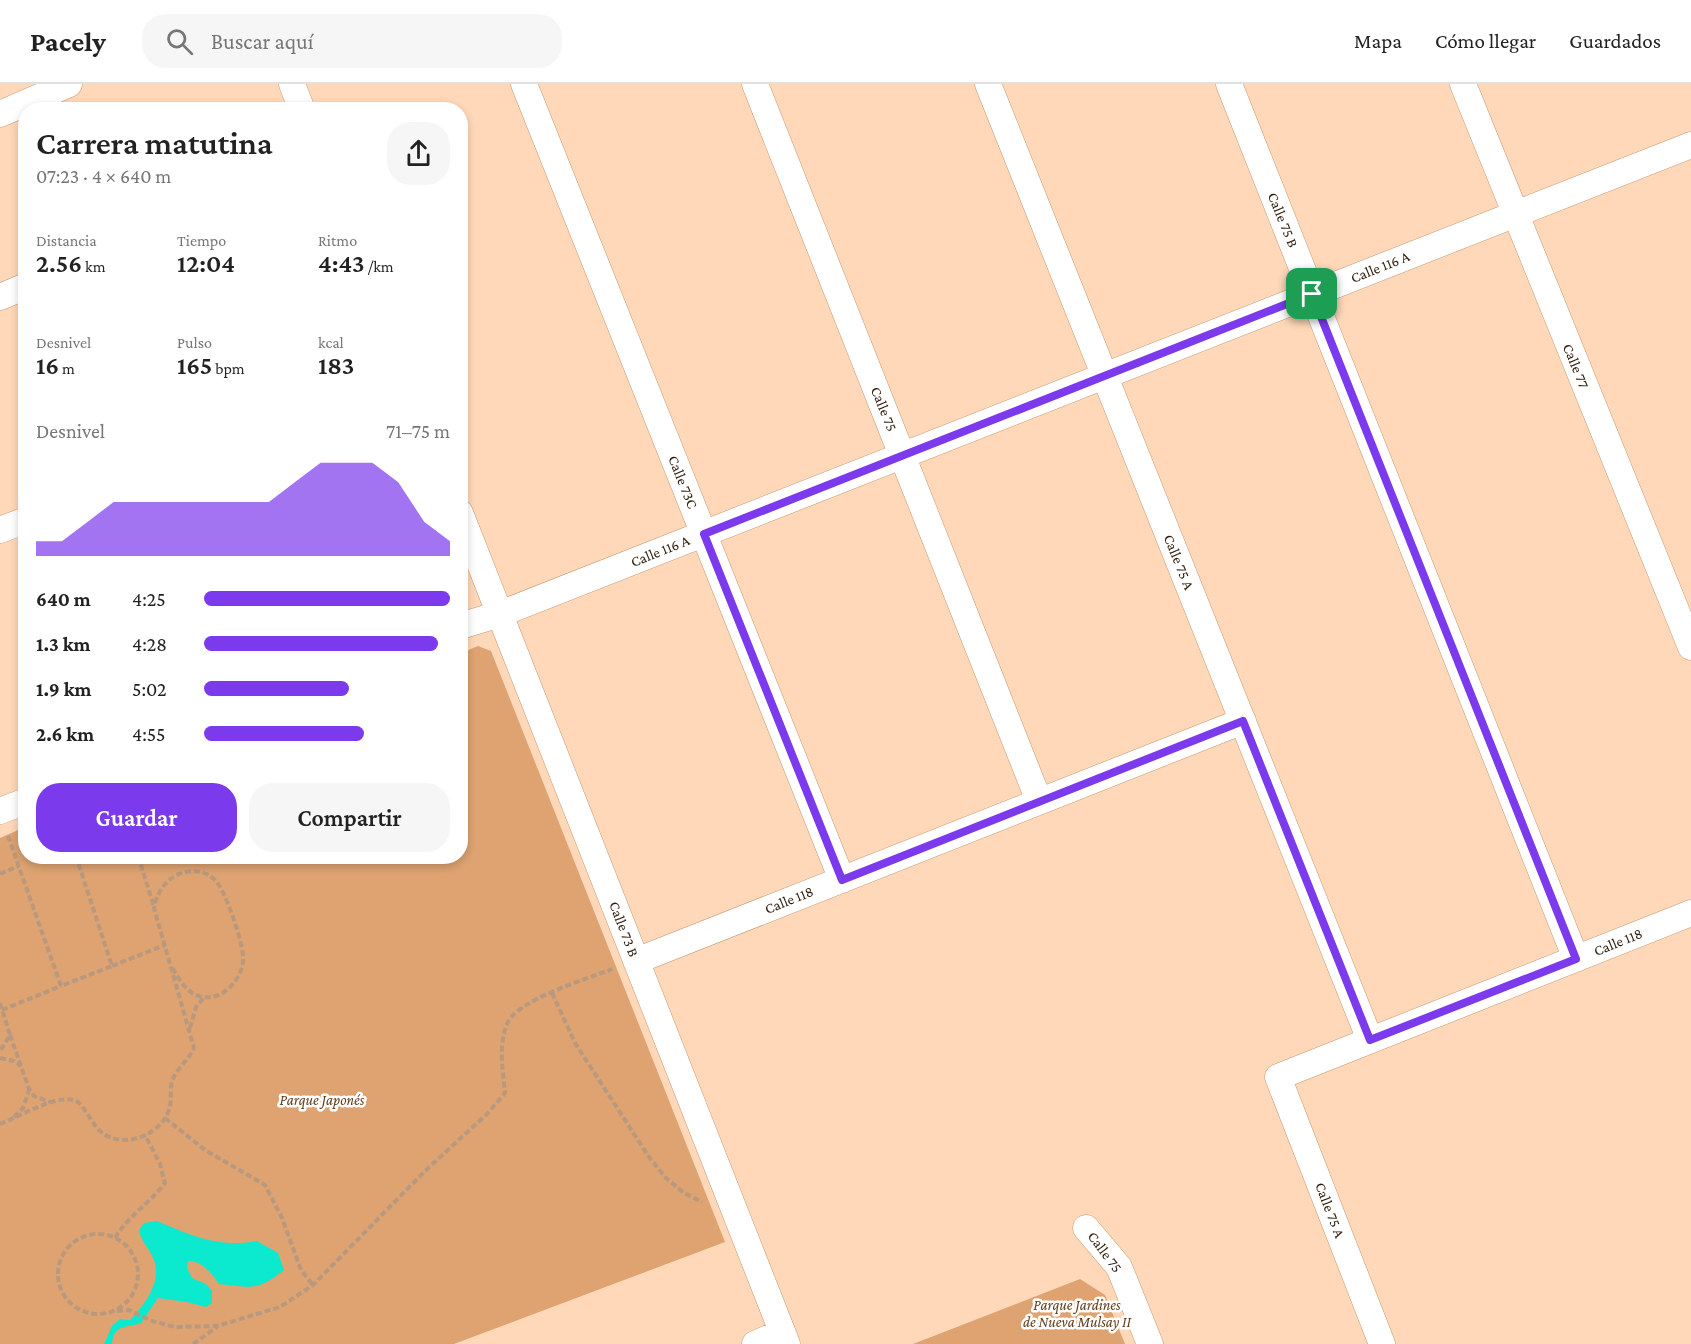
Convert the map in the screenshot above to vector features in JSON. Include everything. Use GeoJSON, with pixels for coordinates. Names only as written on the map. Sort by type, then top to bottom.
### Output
{"type":"FeatureCollection","features":[{"type":"Feature","properties":{"kind":"street"},"geometry":{"type":"LineString","coordinates":[[292,84],[299,102]]}},
{"type":"Feature","properties":{"kind":"street","name":"Calle 73C"},"geometry":{"type":"LineString","coordinates":[[524,84],[842,880]]}},
{"type":"Feature","properties":{"kind":"street","name":"Calle 75"},"geometry":{"type":"LineString","coordinates":[[755,84],[1039,801]]}},
{"type":"Feature","properties":{"kind":"street","name":"Calle 75 A"},"geometry":{"type":"LineString","coordinates":[[988,84],[1370,1040]]}},
{"type":"Feature","properties":{"kind":"street","name":"Calle 75 B"},"geometry":{"type":"LineString","coordinates":[[1229,84],[1576,959]]}},
{"type":"Feature","properties":{"kind":"street","name":"Calle 77"},"geometry":{"type":"LineString","coordinates":[[1463,84],[1691,647]]}},
{"type":"Feature","properties":{"kind":"street"},"geometry":{"type":"LineString","coordinates":[[12,101],[62,95]]}},
{"type":"Feature","properties":{"kind":"street","name":"Calle 116 A"},"geometry":{"type":"LineString","coordinates":[[468,624],[500,614],[1691,145]]}},
{"type":"Feature","properties":{"kind":"street"},"geometry":{"type":"LineString","coordinates":[[0,297],[18,289]]}},
{"type":"Feature","properties":{"kind":"street"},"geometry":{"type":"LineString","coordinates":[[0,530],[18,523]]}},
{"type":"Feature","properties":{"kind":"street","name":"Calle 73 B"},"geometry":{"type":"LineString","coordinates":[[468,533],[500,614],[628,964],[785,1338]]}},
{"type":"Feature","properties":{"kind":"street","name":"Calle 118"},"geometry":{"type":"LineString","coordinates":[[628,964],[1243,721]]}},
{"type":"Feature","properties":{"kind":"street"},"geometry":{"type":"LineString","coordinates":[[3,820],[18,808]]}},
{"type":"Feature","properties":{"kind":"street","name":"Calle 118"},"geometry":{"type":"LineString","coordinates":[[1278,1077],[1691,913]]}},
{"type":"Feature","properties":{"kind":"street","name":"Calle 75 A"},"geometry":{"type":"LineString","coordinates":[[1278,1077],[1382,1344]]}},
{"type":"Feature","properties":{"kind":"street","name":"Calle 75"},"geometry":{"type":"LineString","coordinates":[[1086,1228],[1119,1267],[1150,1344]]}},
{"type":"Feature","properties":{"kind":"street"},"geometry":{"type":"LineString","coordinates":[[755,1344],[785,1338]]}},
{"type":"Feature","properties":{"kind":"path"},"geometry":{"type":"LineString","coordinates":[[3,820],[18,863]]}},
{"type":"Feature","properties":{"kind":"path"},"geometry":{"type":"LineString","coordinates":[[79,864],[111,966]]}},
{"type":"Feature","properties":{"kind":"path"},"geometry":{"type":"LineString","coordinates":[[0,1124],[51,1102],[73,1099],[79,1102],[88,1118],[109,1138],[128,1141],[144,1135],[165,1118],[170,1107],[173,1078],[190,1058],[194,1048],[140,864]]}},
{"type":"Feature","properties":{"kind":"path"},"geometry":{"type":"LineString","coordinates":[[0,874],[19,866],[61,986]]}},
{"type":"Feature","properties":{"kind":"path"},"geometry":{"type":"LineString","coordinates":[[154,908],[161,888],[179,874],[198,870],[206,873],[219,885],[243,949],[244,959],[236,983],[218,995],[194,994],[188,990],[171,966]]}},
{"type":"Feature","properties":{"kind":"path"},"geometry":{"type":"LineString","coordinates":[[2,1010],[165,945]]}},
{"type":"Feature","properties":{"kind":"path"},"geometry":{"type":"LineString","coordinates":[[117,1311],[127,1303],[138,1280],[134,1255],[126,1245],[115,1238],[96,1234],[77,1239],[60,1261],[57,1274],[60,1288],[67,1300],[77,1309],[90,1315],[129,1310],[152,1321],[175,1327],[217,1326],[280,1307],[313,1286],[425,1171],[488,1114],[505,1093],[501,1055],[507,1023],[521,1008],[552,993],[628,964]]}},
{"type":"Feature","properties":{"kind":"path"},"geometry":{"type":"LineString","coordinates":[[552,993],[575,1043],[666,1178],[684,1193],[702,1202],[711,1200]]}},
{"type":"Feature","properties":{"kind":"path"},"geometry":{"type":"LineString","coordinates":[[189,1028],[192,1025],[196,1006],[206,996]]}},
{"type":"Feature","properties":{"kind":"path"},"geometry":{"type":"LineString","coordinates":[[0,1003],[29,1089],[34,1096],[51,1102]]}},
{"type":"Feature","properties":{"kind":"path"},"geometry":{"type":"LineString","coordinates":[[0,1051],[10,1035]]}},
{"type":"Feature","properties":{"kind":"path"},"geometry":{"type":"LineString","coordinates":[[0,1058],[14,1061],[21,1067]]}},
{"type":"Feature","properties":{"kind":"path"},"geometry":{"type":"LineString","coordinates":[[13,1119],[23,1108],[29,1089]]}},
{"type":"Feature","properties":{"kind":"path"},"geometry":{"type":"LineString","coordinates":[[165,1118],[205,1150],[265,1185],[282,1218],[301,1270],[313,1286]]}},
{"type":"Feature","properties":{"kind":"path"},"geometry":{"type":"LineString","coordinates":[[115,1238],[123,1224],[154,1198],[165,1183],[160,1164],[144,1135]]}},
{"type":"Feature","properties":{"kind":"path"},"geometry":{"type":"LineString","coordinates":[[193,1344],[217,1326]]}},
{"type":"Feature","properties":{"kind":"green space","name":"Parque Japonés"},"geometry":{"type":"Polygon","coordinates":[[[478,646],[491,651],[725,1242],[454,1344],[0,1344],[0,838],[18,830],[18,864],[468,864],[468,650],[478,646]]]}},
{"type":"Feature","properties":{"kind":"green space","name":"Parque Jardines de Nueva Mulsay II"},"geometry":{"type":"Polygon","coordinates":[[[1080,1279],[1105,1295],[1125,1344],[913,1344],[1080,1279]]]}},
{"type":"Feature","properties":{"kind":"water"},"geometry":{"type":"Polygon","coordinates":[[[157,1221],[194,1236],[217,1242],[257,1241],[278,1253],[284,1270],[260,1285],[239,1286],[219,1284],[202,1265],[188,1261],[187,1268],[192,1278],[206,1284],[212,1291],[212,1303],[206,1307],[158,1298],[141,1323],[118,1330],[112,1344],[104,1344],[112,1326],[120,1319],[130,1320],[141,1308],[154,1285],[156,1269],[154,1260],[139,1230],[144,1223],[157,1221]]]}},
{"type":"Feature","properties":{"kind":"route"},"geometry":{"type":"LineString","coordinates":[[1312,294],[1576,959],[1370,1040],[1243,721],[842,880],[704,534],[1312,294]]}}]}
